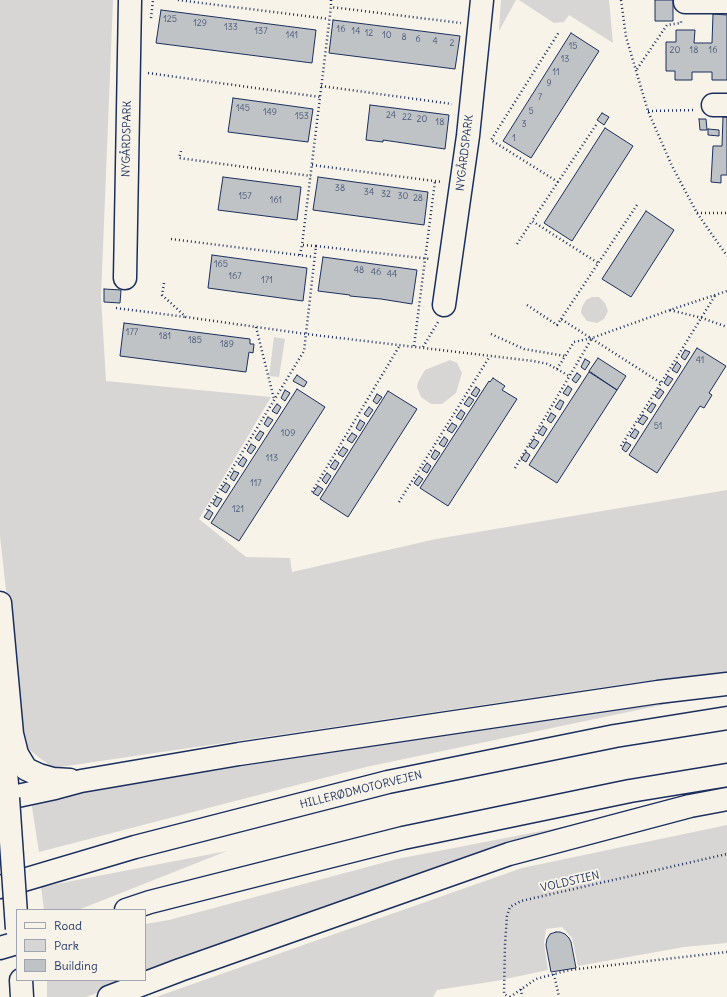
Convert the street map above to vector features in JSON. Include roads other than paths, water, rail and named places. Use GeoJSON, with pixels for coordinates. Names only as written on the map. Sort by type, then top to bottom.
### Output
{"type":"FeatureCollection","features":[{"type":"Feature","properties":{"kind":"main road","name":"NYGÅRDSPARK"},"geometry":{"type":"LineString","coordinates":[[125,278],[130,0]]}},
{"type":"Feature","properties":{"kind":"main road","name":"NYGÅRDSPARK"},"geometry":{"type":"LineString","coordinates":[[442,313],[468,136],[482,0]]}},
{"type":"Feature","properties":{"kind":"main road"},"geometry":{"type":"LineString","coordinates":[[685,2],[727,2]]}},
{"type":"Feature","properties":{"kind":"main road"},"geometry":{"type":"LineString","coordinates":[[0,603],[12,734],[17,754],[26,768],[39,776],[53,779],[81,781]]}},
{"type":"Feature","properties":{"kind":"main road"},"geometry":{"type":"LineString","coordinates":[[4,799],[81,781],[247,753],[658,692],[727,684]]}},
{"type":"Feature","properties":{"kind":"main road"},"geometry":{"type":"LineString","coordinates":[[0,695],[4,799],[16,919]]}},
{"type":"Feature","properties":{"kind":"main road","name":"HILLERØDMOTORVEJEN"},"geometry":{"type":"LineString","coordinates":[[0,887],[135,847],[388,782],[615,736],[727,718]]}},
{"type":"Feature","properties":{"kind":"main road"},"geometry":{"type":"LineString","coordinates":[[129,909],[150,902],[403,838],[630,791],[727,775]]}},
{"type":"Feature","properties":{"kind":"main road"},"geometry":{"type":"LineString","coordinates":[[109,997],[180,970],[509,854],[690,806],[727,799]]}},
{"type":"Feature","properties":{"kind":"main road"},"geometry":{"type":"LineString","coordinates":[[0,948],[16,943]]}},
{"type":"Feature","properties":{"kind":"main road"},"geometry":{"type":"LineString","coordinates":[[21,981],[22,997]]}}]}
